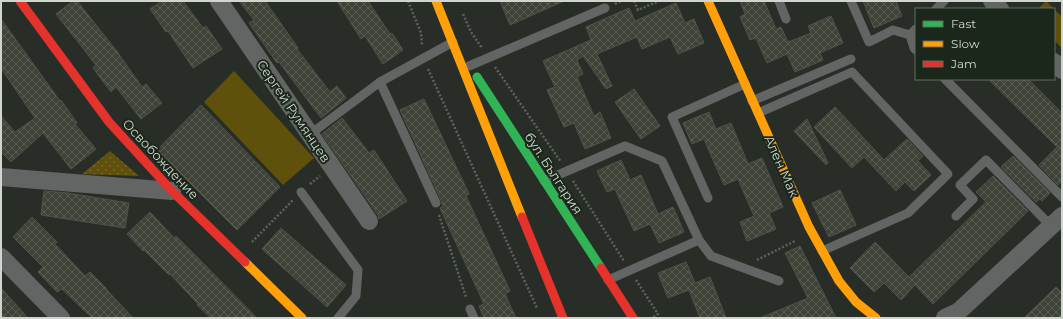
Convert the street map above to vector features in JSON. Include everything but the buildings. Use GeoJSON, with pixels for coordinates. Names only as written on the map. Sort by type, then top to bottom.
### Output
{"type":"FeatureCollection","features":[{"type":"Feature","properties":{"kind":"street","name":"Освобождение"},"geometry":{"type":"LineString","coordinates":[[20,1],[109,122],[172,191],[302,318]]}},
{"type":"Feature","properties":{"kind":"street","name":"Сергей Румянцев"},"geometry":{"type":"LineString","coordinates":[[219,1],[369,221]]}},
{"type":"Feature","properties":{"kind":"street","name":"бул. България"},"geometry":{"type":"LineString","coordinates":[[436,1],[564,318]]}},
{"type":"Feature","properties":{"kind":"street","name":"Ален Мак"},"geometry":{"type":"LineString","coordinates":[[708,1],[812,233],[839,281],[856,302],[876,318]]}},
{"type":"Feature","properties":{"kind":"street","name":"бул. България"},"geometry":{"type":"LineString","coordinates":[[453,42],[633,318]]}},
{"type":"Feature","properties":{"kind":"street"},"geometry":{"type":"LineString","coordinates":[[1,177],[172,191]]}},
{"type":"Feature","properties":{"kind":"street"},"geometry":{"type":"LineString","coordinates":[[945,318],[958,312],[1056,221]]}},
{"type":"Feature","properties":{"kind":"street"},"geometry":{"type":"LineString","coordinates":[[1,257],[61,318]]}},
{"type":"Feature","properties":{"kind":"lane"},"geometry":{"type":"LineString","coordinates":[[778,1],[786,19]]}},
{"type":"Feature","properties":{"kind":"lane"},"geometry":{"type":"LineString","coordinates":[[851,1],[868,42],[893,30],[913,32],[915,49]]}},
{"type":"Feature","properties":{"kind":"lane"},"geometry":{"type":"LineString","coordinates":[[469,66],[605,8]]}},
{"type":"Feature","properties":{"kind":"lane"},"geometry":{"type":"LineString","coordinates":[[309,135],[380,82],[453,42]]}},
{"type":"Feature","properties":{"kind":"lane"},"geometry":{"type":"LineString","coordinates":[[752,101],[850,59]]}},
{"type":"Feature","properties":{"kind":"lane"},"geometry":{"type":"LineString","coordinates":[[758,113],[852,72],[948,174],[908,213],[822,251]]}},
{"type":"Feature","properties":{"kind":"lane"},"geometry":{"type":"LineString","coordinates":[[946,80],[1062,197]]}},
{"type":"Feature","properties":{"kind":"lane"},"geometry":{"type":"LineString","coordinates":[[380,82],[436,203]]}},
{"type":"Feature","properties":{"kind":"lane"},"geometry":{"type":"LineString","coordinates":[[708,198],[672,117],[745,84]]}},
{"type":"Feature","properties":{"kind":"lane"},"geometry":{"type":"LineString","coordinates":[[544,181],[625,146],[662,161],[698,240],[711,256],[779,281]]}},
{"type":"Feature","properties":{"kind":"lane"},"geometry":{"type":"LineString","coordinates":[[956,216],[973,199],[960,185],[986,160],[1056,221]]}},
{"type":"Feature","properties":{"kind":"lane"},"geometry":{"type":"LineString","coordinates":[[301,192],[358,270],[356,296],[338,318]]}},
{"type":"Feature","properties":{"kind":"lane"},"geometry":{"type":"LineString","coordinates":[[608,280],[698,240]]}},
{"type":"Feature","properties":{"kind":"lane"},"geometry":{"type":"LineString","coordinates":[[470,309],[474,318]]}},
{"type":"Feature","properties":{"kind":"path"},"geometry":{"type":"LineString","coordinates":[[408,1],[421,33],[424,58],[538,311]]}},
{"type":"Feature","properties":{"kind":"path"},"geometry":{"type":"LineString","coordinates":[[634,1],[638,10],[659,1]]}},
{"type":"Feature","properties":{"kind":"path"},"geometry":{"type":"LineString","coordinates":[[463,13],[471,32],[567,171],[658,314],[651,318]]}},
{"type":"Feature","properties":{"kind":"path"},"geometry":{"type":"LineString","coordinates":[[249,245],[301,192],[331,166]]}},
{"type":"Feature","properties":{"kind":"path"},"geometry":{"type":"LineString","coordinates":[[436,203],[470,309]]}},
{"type":"Feature","properties":{"kind":"path"},"geometry":{"type":"LineString","coordinates":[[741,268],[812,233]]}},
{"type":"Feature","properties":{"kind":"shaded area"},"geometry":{"type":"Polygon","coordinates":[[[1046,1],[1053,8],[1039,8],[1046,1]]]}},
{"type":"Feature","properties":{"kind":"shaded area"},"geometry":{"type":"Polygon","coordinates":[[[1055,10],[1062,17],[1061,47],[1055,41],[1055,10]]]}},
{"type":"Feature","properties":{"kind":"shaded area"},"geometry":{"type":"Polygon","coordinates":[[[234,71],[314,158],[283,185],[204,102],[234,71]]]}},
{"type":"Feature","properties":{"kind":"shaded area"},"geometry":{"type":"Polygon","coordinates":[[[110,151],[139,176],[82,174],[110,151]]]}},
{"type":"Feature","properties":{"kind":"traffic: fast"},"geometry":{"type":"LineString","coordinates":[[477,77],[601,268]]}},
{"type":"Feature","properties":{"kind":"traffic: slow"},"geometry":{"type":"LineString","coordinates":[[436,1],[522,217]]}},
{"type":"Feature","properties":{"kind":"traffic: slow"},"geometry":{"type":"LineString","coordinates":[[708,1],[809,227],[839,281],[856,302],[876,318]]}},
{"type":"Feature","properties":{"kind":"traffic: slow"},"geometry":{"type":"LineString","coordinates":[[245,262],[302,318]]}},
{"type":"Feature","properties":{"kind":"traffic: jam"},"geometry":{"type":"LineString","coordinates":[[20,1],[109,122],[172,191],[245,262]]}},
{"type":"Feature","properties":{"kind":"traffic: jam"},"geometry":{"type":"LineString","coordinates":[[522,217],[563,318]]}},
{"type":"Feature","properties":{"kind":"traffic: jam"},"geometry":{"type":"LineString","coordinates":[[601,268],[633,318]]}}]}
